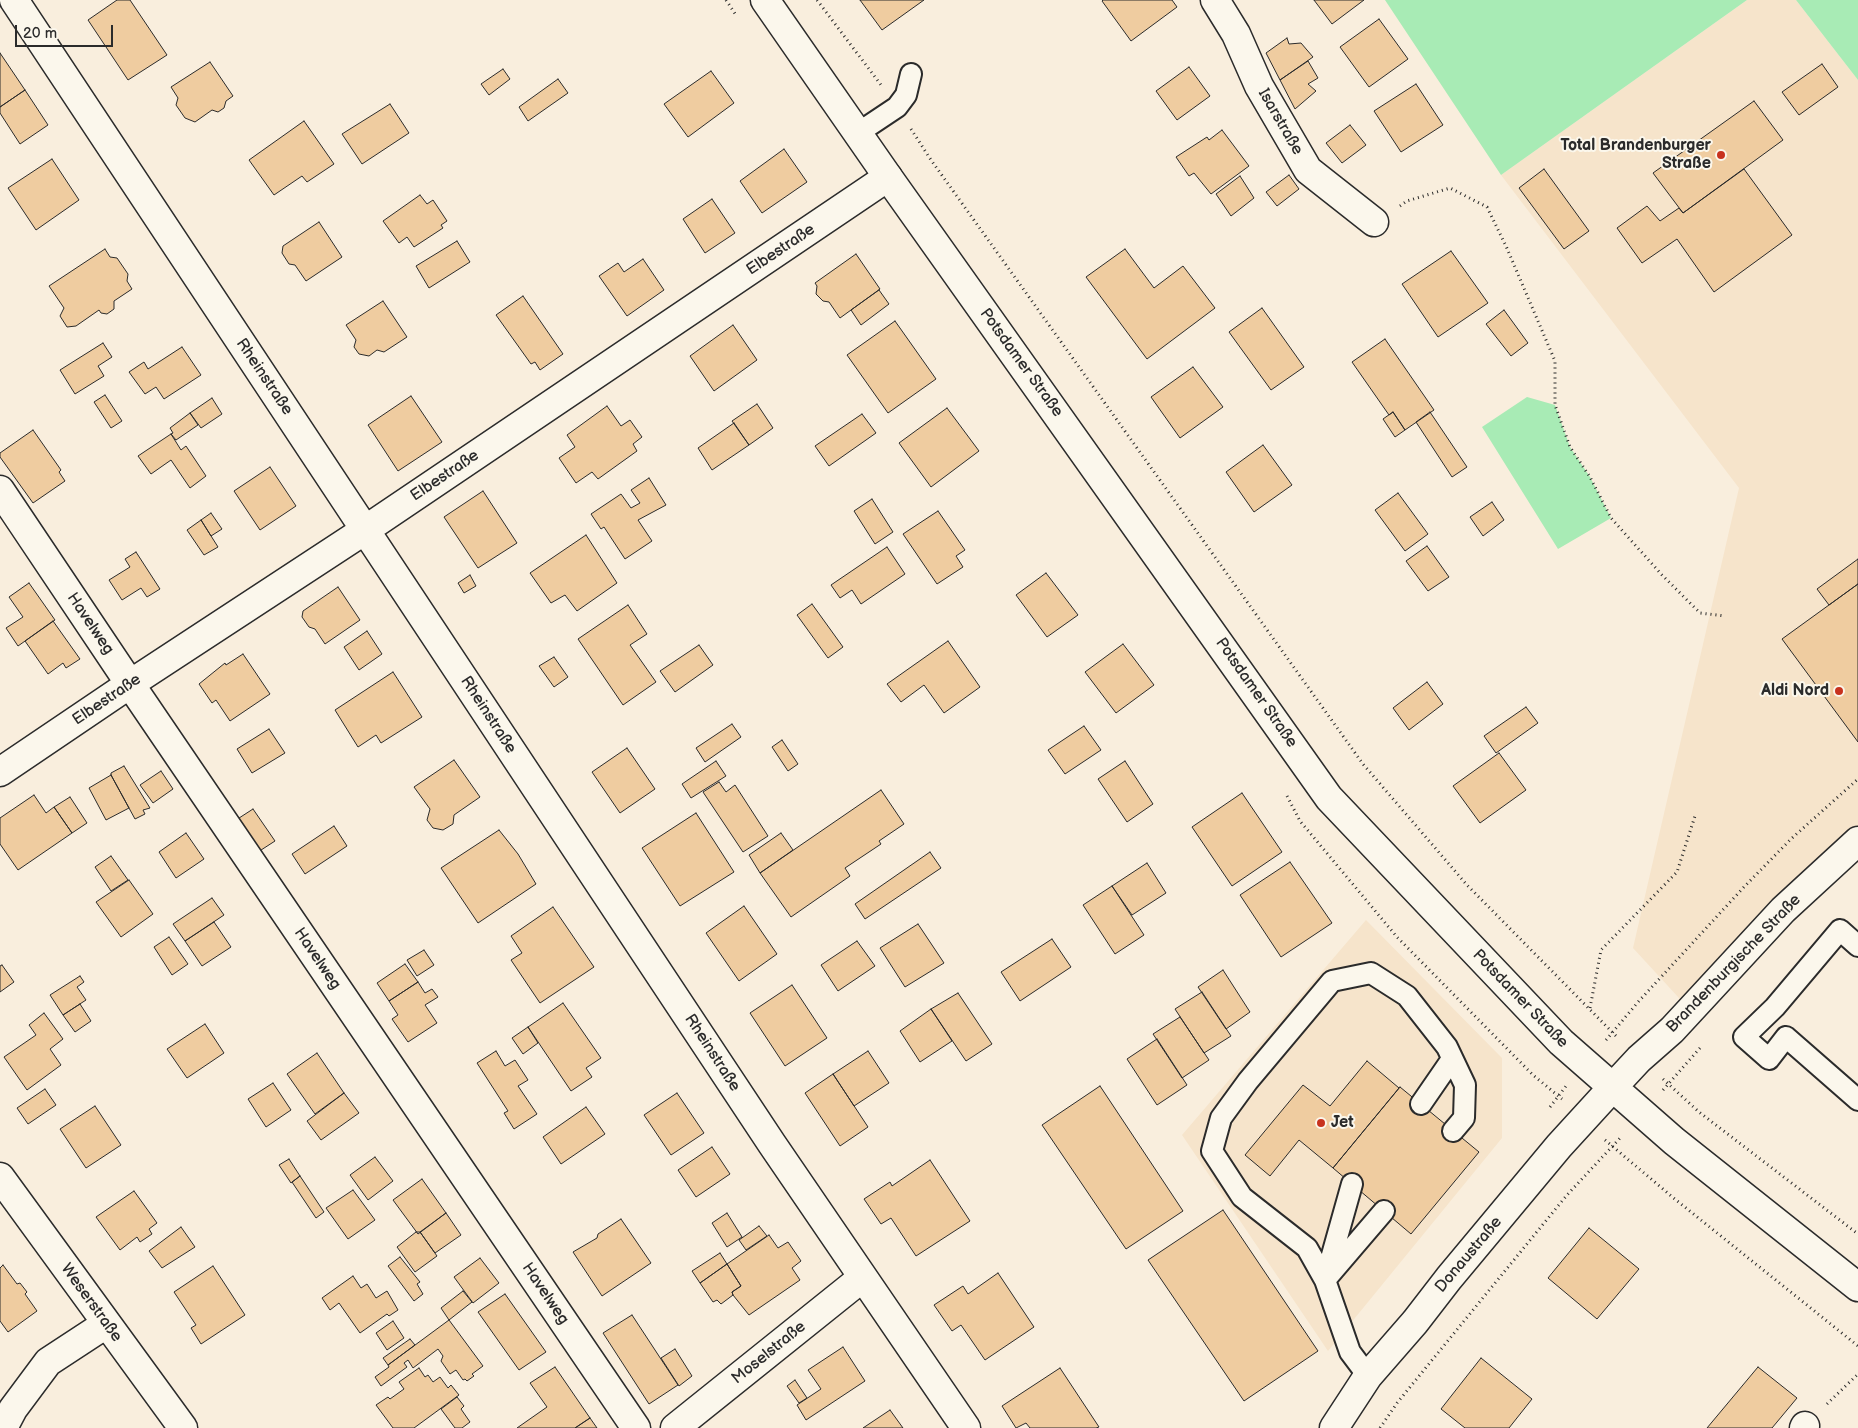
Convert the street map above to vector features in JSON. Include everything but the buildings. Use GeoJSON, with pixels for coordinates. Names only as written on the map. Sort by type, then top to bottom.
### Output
{"type":"FeatureCollection","features":[{"type":"Feature","properties":{"kind":"street","name":"Rheinstraße"},"geometry":{"type":"LineString","coordinates":[[14,0],[862,1278],[966,1428]]}},
{"type":"Feature","properties":{"kind":"street","name":"Potsdamer Straße"},"geometry":{"type":"LineString","coordinates":[[764,0],[888,178],[1329,798],[1561,1042],[1674,1141],[1858,1287]]}},
{"type":"Feature","properties":{"kind":"street","name":"Isarstraße"},"geometry":{"type":"LineString","coordinates":[[1215,0],[1236,34],[1259,86],[1308,170],[1374,222]]}},
{"type":"Feature","properties":{"kind":"street","name":"Elbestraße"},"geometry":{"type":"LineString","coordinates":[[0,772],[130,684],[365,530],[888,178]]}},
{"type":"Feature","properties":{"kind":"street","name":"Havelweg"},"geometry":{"type":"LineString","coordinates":[[0,490],[636,1428]]}},
{"type":"Feature","properties":{"kind":"street","name":"Brandenburgische Straße"},"geometry":{"type":"LineString","coordinates":[[1612,1088],[1639,1058],[1672,1030],[1783,910],[1858,841]]}},
{"type":"Feature","properties":{"kind":"street","name":"Donaustraße"},"geometry":{"type":"LineString","coordinates":[[1334,1428],[1368,1376],[1415,1322],[1449,1278],[1559,1146],[1612,1088]]}},
{"type":"Feature","properties":{"kind":"street","name":"Weserstraße"},"geometry":{"type":"LineString","coordinates":[[0,1177],[183,1428]]}},
{"type":"Feature","properties":{"kind":"street","name":"Moselstraße"},"geometry":{"type":"LineString","coordinates":[[675,1428],[862,1278]]}},
{"type":"Feature","properties":{"kind":"street"},"geometry":{"type":"LineString","coordinates":[[3,1428],[13,1409],[48,1362],[106,1324]]}},
{"type":"Feature","properties":{"kind":"lane"},"geometry":{"type":"LineString","coordinates":[[858,133],[897,107],[906,95],[911,74]]}},
{"type":"Feature","properties":{"kind":"lane"},"geometry":{"type":"LineString","coordinates":[[1857,1096],[1786,1037],[1769,1058],[1744,1037],[1775,1007],[1840,930],[1858,946]]}},
{"type":"Feature","properties":{"kind":"lane"},"geometry":{"type":"LineString","coordinates":[[1368,1376],[1350,1352],[1325,1280],[1307,1248],[1242,1197],[1212,1151],[1221,1118],[1248,1081],[1332,981],[1371,973],[1407,996],[1447,1047],[1465,1085],[1464,1118],[1453,1131]]}},
{"type":"Feature","properties":{"kind":"lane"},"geometry":{"type":"LineString","coordinates":[[1421,1104],[1452,1059]]}},
{"type":"Feature","properties":{"kind":"lane"},"geometry":{"type":"LineString","coordinates":[[1325,1280],[1352,1184]]}},
{"type":"Feature","properties":{"kind":"lane"},"geometry":{"type":"LineString","coordinates":[[1325,1280],[1384,1211]]}},
{"type":"Feature","properties":{"kind":"path"},"geometry":{"type":"LineString","coordinates":[[818,0],[897,107],[937,168],[1363,764],[1468,885],[1590,1009],[1602,950],[1677,872],[1695,816]]}},
{"type":"Feature","properties":{"kind":"path"},"geometry":{"type":"LineString","coordinates":[[1374,222],[1407,201],[1450,188],[1487,207],[1506,246],[1555,361],[1555,405],[1570,447],[1590,477],[1611,518],[1662,576],[1700,612],[1726,616]]}},
{"type":"Feature","properties":{"kind":"path"},"geometry":{"type":"LineString","coordinates":[[1639,1001],[1791,839],[1858,779]]}},
{"type":"Feature","properties":{"kind":"path"},"geometry":{"type":"LineString","coordinates":[[1699,1112],[1858,1234]]}},
{"type":"Feature","properties":{"kind":"path"},"geometry":{"type":"LineString","coordinates":[[1380,1428],[1397,1403],[1567,1195],[1642,1113]]}},
{"type":"Feature","properties":{"kind":"path"},"geometry":{"type":"LineString","coordinates":[[1645,1175],[1858,1346]]}},
{"type":"Feature","properties":{"kind":"path"},"geometry":{"type":"LineString","coordinates":[[1805,1427],[1858,1374]]}},
{"type":"Feature","properties":{"kind":"shaded area"},"geometry":{"type":"Polygon","coordinates":[[[1747,0],[1796,0],[1858,80],[1858,841],[1690,1010],[1633,948],[1739,488],[1501,175],[1747,0]]]}},
{"type":"Feature","properties":{"kind":"shaded area"},"geometry":{"type":"Polygon","coordinates":[[[1366,920],[1502,1058],[1502,1138],[1328,1351],[1182,1135],[1366,920]]]}},
{"type":"Feature","properties":{"kind":"green space"},"geometry":{"type":"Polygon","coordinates":[[[1385,0],[1747,0],[1501,175],[1385,0]]]}},
{"type":"Feature","properties":{"kind":"green space"},"geometry":{"type":"Polygon","coordinates":[[[1796,0],[1858,0],[1858,80],[1796,0]]]}},
{"type":"Feature","properties":{"kind":"green space"},"geometry":{"type":"Polygon","coordinates":[[[1527,397],[1555,405],[1570,447],[1590,477],[1611,518],[1558,549],[1482,427],[1527,397]]]}},
{"type":"Feature","properties":{"kind":"place","name":"Total Brandenburger Straße"},"geometry":{"type":"Point","coordinates":[1721,155]}},
{"type":"Feature","properties":{"kind":"place","name":"Aldi Nord"},"geometry":{"type":"Point","coordinates":[1839,691]}},
{"type":"Feature","properties":{"kind":"place","name":"Jet"},"geometry":{"type":"Point","coordinates":[1321,1123]}}]}
